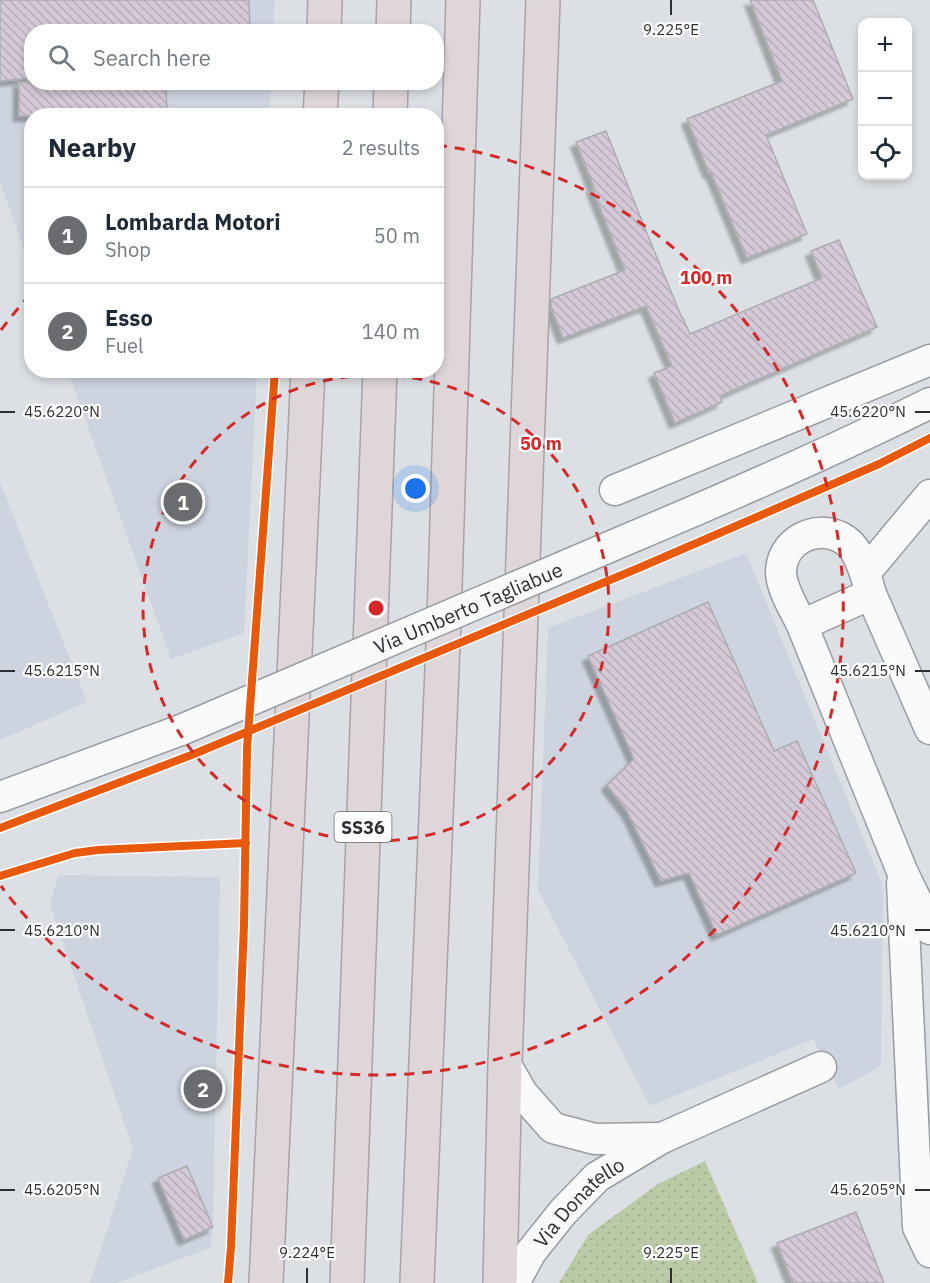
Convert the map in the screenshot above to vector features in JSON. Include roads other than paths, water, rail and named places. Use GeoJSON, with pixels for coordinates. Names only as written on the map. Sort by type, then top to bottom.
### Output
{"type":"FeatureCollection","features":[{"type":"Feature","properties":{"kind":"highway"},"geometry":{"type":"LineString","coordinates":[[324,24],[325,0]]}},
{"type":"Feature","properties":{"kind":"highway"},"geometry":{"type":"LineString","coordinates":[[393,24],[394,0]]}},
{"type":"Feature","properties":{"kind":"highway"},"geometry":{"type":"LineString","coordinates":[[417,1283],[444,607],[464,0]]}},
{"type":"Feature","properties":{"kind":"highway"},"geometry":{"type":"LineString","coordinates":[[500,1283],[505,1063],[543,0]]}},
{"type":"Feature","properties":{"kind":"highway"},"geometry":{"type":"LineString","coordinates":[[320,108],[322,90]]}},
{"type":"Feature","properties":{"kind":"highway"},"geometry":{"type":"LineString","coordinates":[[390,108],[391,90]]}},
{"type":"Feature","properties":{"kind":"highway"},"geometry":{"type":"LineString","coordinates":[[266,1283],[308,378]]}},
{"type":"Feature","properties":{"kind":"highway","name":"SS36"},"geometry":{"type":"LineString","coordinates":[[346,1283],[380,378]]}},
{"type":"Feature","properties":{"kind":"street"},"geometry":{"type":"LineString","coordinates":[[615,490],[930,360]]}},
{"type":"Feature","properties":{"kind":"street","name":"Via Umberto Tagliabue"},"geometry":{"type":"LineString","coordinates":[[0,797],[181,730],[747,490],[930,404]]}},
{"type":"Feature","properties":{"kind":"street"},"geometry":{"type":"LineString","coordinates":[[802,626],[868,583],[930,495]]}},
{"type":"Feature","properties":{"kind":"street"},"geometry":{"type":"LineString","coordinates":[[930,729],[858,555],[852,546],[843,538],[821,532],[800,538],[792,545],[783,562],[782,584],[802,626],[902,871],[930,929]]}},
{"type":"Feature","properties":{"kind":"street"},"geometry":{"type":"LineString","coordinates":[[902,871],[920,1030],[918,1227],[930,1252]]}},
{"type":"Feature","properties":{"kind":"street","name":"Via Donatello"},"geometry":{"type":"LineString","coordinates":[[505,1063],[522,1093],[553,1128],[595,1139],[662,1138]]}},
{"type":"Feature","properties":{"kind":"street","name":"Via Donatello"},"geometry":{"type":"LineString","coordinates":[[514,1283],[531,1252],[563,1212],[597,1177],[662,1138],[821,1067]]}},
{"type":"Feature","properties":{"kind":"place","name":"Lombarda Motori"},"geometry":{"type":"Point","coordinates":[183,502]}},
{"type":"Feature","properties":{"kind":"place","name":"Esso"},"geometry":{"type":"Point","coordinates":[203,1089]}}]}
